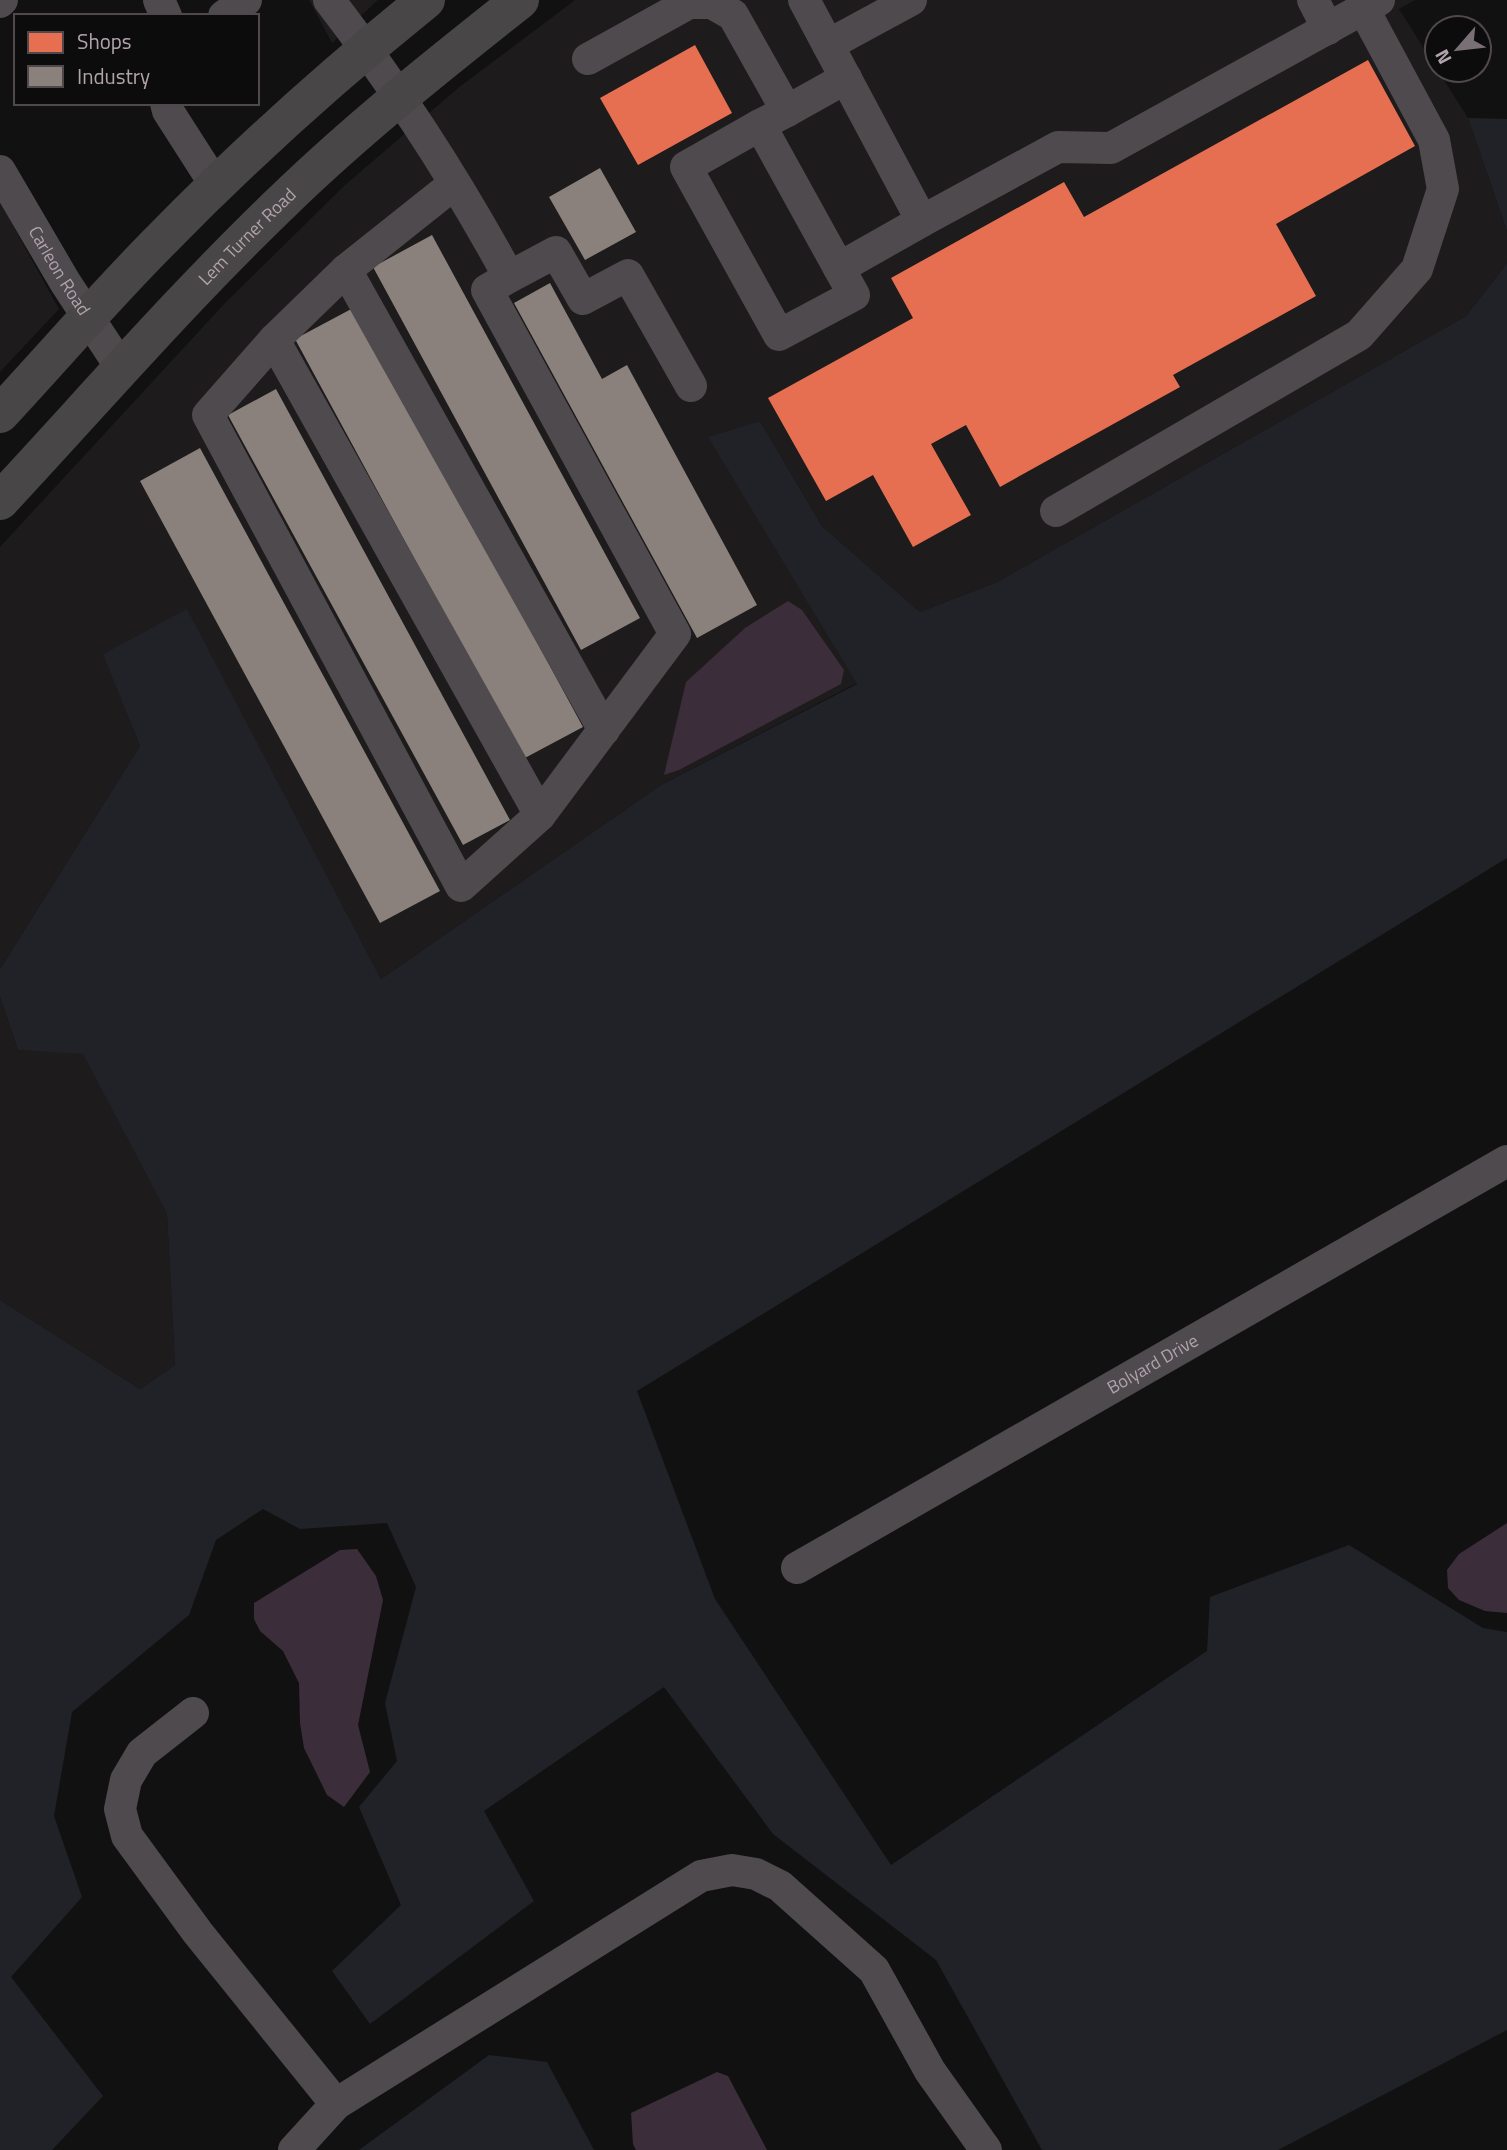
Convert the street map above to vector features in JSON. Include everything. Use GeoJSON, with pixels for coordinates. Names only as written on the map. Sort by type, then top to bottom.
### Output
{"type":"FeatureCollection","features":[{"type":"Feature","properties":{"kind":"main road"},"geometry":{"type":"LineString","coordinates":[[0,414],[160,240],[312,95],[426,0]]}},
{"type":"Feature","properties":{"kind":"main road","name":"Lem Turner Road"},"geometry":{"type":"LineString","coordinates":[[0,501],[280,203],[361,129],[520,0]]}},
{"type":"Feature","properties":{"kind":"street"},"geometry":{"type":"LineString","coordinates":[[228,14],[246,0]]}},
{"type":"Feature","properties":{"kind":"street"},"geometry":{"type":"LineString","coordinates":[[329,0],[399,98],[509,277]]}},
{"type":"Feature","properties":{"kind":"street"},"geometry":{"type":"LineString","coordinates":[[804,0],[922,221]]}},
{"type":"Feature","properties":{"kind":"street"},"geometry":{"type":"LineString","coordinates":[[828,45],[911,0]]}},
{"type":"Feature","properties":{"kind":"street"},"geometry":{"type":"LineString","coordinates":[[1313,0],[1328,29]]}},
{"type":"Feature","properties":{"kind":"street"},"geometry":{"type":"LineString","coordinates":[[588,59],[689,3],[712,2],[733,15],[774,118],[839,268],[854,295],[779,335],[686,167],[774,118],[846,78]]}},
{"type":"Feature","properties":{"kind":"street"},"geometry":{"type":"LineString","coordinates":[[839,268],[1058,147],[1111,148],[1371,4],[1434,140],[1443,189],[1417,269],[1359,335],[1056,511]]}},
{"type":"Feature","properties":{"kind":"street"},"geometry":{"type":"LineString","coordinates":[[166,105],[216,186]]}},
{"type":"Feature","properties":{"kind":"street","name":"Carleon Road"},"geometry":{"type":"LineString","coordinates":[[0,172],[122,369]]}},
{"type":"Feature","properties":{"kind":"street"},"geometry":{"type":"LineString","coordinates":[[454,184],[346,270],[274,340],[208,415],[461,886],[540,814],[675,634],[487,290],[556,251],[583,299],[628,275],[691,386]]}},
{"type":"Feature","properties":{"kind":"street"},"geometry":{"type":"LineString","coordinates":[[346,270],[604,730]]}},
{"type":"Feature","properties":{"kind":"street"},"geometry":{"type":"LineString","coordinates":[[274,340],[540,814]]}},
{"type":"Feature","properties":{"kind":"street","name":"Bolyard Drive"},"geometry":{"type":"LineString","coordinates":[[797,1569],[1507,1161]]}},
{"type":"Feature","properties":{"kind":"street"},"geometry":{"type":"LineString","coordinates":[[193,1713],[142,1753],[126,1780],[120,1809],[127,1836],[198,1933],[336,2104]]}},
{"type":"Feature","properties":{"kind":"street"},"geometry":{"type":"LineString","coordinates":[[294,2150],[336,2104],[701,1877],[732,1870],[756,1874],[780,1886],[874,1970],[930,2071],[986,2150]]}},
{"type":"Feature","properties":{"kind":"shaded area"},"geometry":{"type":"Polygon","coordinates":[[[309,0],[378,0],[332,43],[309,0]]]}},
{"type":"Feature","properties":{"kind":"shaded area"},"geometry":{"type":"Polygon","coordinates":[[[575,0],[1415,0],[1399,9],[1423,47],[1423,84],[1446,84],[1468,118],[1507,231],[1507,263],[1466,316],[997,582],[920,612],[822,526],[760,421],[709,437],[857,683],[661,785],[381,979],[187,610],[104,654],[140,746],[0,969],[0,547],[225,303],[345,185],[458,88],[575,0]]]}},
{"type":"Feature","properties":{"kind":"shaded area"},"geometry":{"type":"Polygon","coordinates":[[[1468,118],[1507,119],[1507,231],[1468,118]]]}},
{"type":"Feature","properties":{"kind":"shaded area"},"geometry":{"type":"Polygon","coordinates":[[[0,202],[59,309],[0,372],[0,202]]]}},
{"type":"Feature","properties":{"kind":"shaded area"},"geometry":{"type":"Polygon","coordinates":[[[1507,263],[1507,858],[637,1391],[715,1599],[891,1865],[1207,1651],[1210,1597],[1349,1545],[1483,1628],[1507,1632],[1507,2030],[1278,2150],[1042,2150],[936,1960],[773,1834],[664,1687],[484,1811],[534,1901],[370,2024],[332,1971],[401,1905],[359,1807],[397,1761],[385,1703],[416,1587],[387,1523],[300,1529],[263,1509],[216,1540],[189,1615],[72,1712],[54,1816],[82,1897],[11,1977],[103,2096],[52,2150],[0,2150],[0,1300],[140,1389],[175,1365],[167,1214],[83,1054],[18,1050],[0,997],[0,969],[140,746],[103,654],[187,609],[381,979],[661,785],[857,684],[708,437],[760,421],[822,526],[920,612],[997,582],[1466,316],[1507,263]]]}},
{"type":"Feature","properties":{"kind":"shaded area"},"geometry":{"type":"Polygon","coordinates":[[[788,601],[802,610],[844,670],[841,684],[679,770],[664,775],[686,682],[745,628],[788,601]]]}},
{"type":"Feature","properties":{"kind":"shaded area"},"geometry":{"type":"Polygon","coordinates":[[[0,997],[18,1050],[83,1053],[167,1214],[175,1365],[140,1389],[0,1300],[0,997]]]}},
{"type":"Feature","properties":{"kind":"shaded area"},"geometry":{"type":"Polygon","coordinates":[[[1507,1523],[1507,1613],[1485,1611],[1459,1600],[1448,1588],[1447,1570],[1459,1554],[1507,1523]]]}},
{"type":"Feature","properties":{"kind":"shaded area"},"geometry":{"type":"Polygon","coordinates":[[[357,1549],[376,1576],[383,1600],[358,1725],[370,1772],[344,1807],[327,1795],[304,1748],[299,1683],[283,1651],[260,1631],[254,1619],[254,1603],[340,1550],[357,1549]]]}},
{"type":"Feature","properties":{"kind":"shaded area"},"geometry":{"type":"Polygon","coordinates":[[[489,2055],[547,2062],[594,2150],[359,2150],[489,2055]]]}},
{"type":"Feature","properties":{"kind":"shaded area"},"geometry":{"type":"Polygon","coordinates":[[[717,2072],[728,2076],[767,2150],[636,2150],[633,2144],[631,2113],[717,2072]]]}},
{"type":"Feature","properties":{"kind":"building: Shops"},"geometry":{"type":"Polygon","coordinates":[[[695,45],[732,113],[638,165],[600,98],[695,45]]]}},
{"type":"Feature","properties":{"kind":"building: Shops"},"geometry":{"type":"Polygon","coordinates":[[[1368,60],[1415,146],[1276,224],[1316,296],[1173,375],[1180,387],[1000,487],[966,425],[931,444],[971,515],[913,547],[873,475],[826,501],[768,398],[913,318],[891,278],[1064,182],[1084,217],[1368,60]]]}},
{"type":"Feature","properties":{"kind":"building: Industry"},"geometry":{"type":"Polygon","coordinates":[[[600,168],[636,232],[585,260],[549,197],[600,168]]]}},
{"type":"Feature","properties":{"kind":"building: Industry"},"geometry":{"type":"Polygon","coordinates":[[[432,235],[640,618],[581,650],[373,267],[432,235]]]}},
{"type":"Feature","properties":{"kind":"building: Industry"},"geometry":{"type":"Polygon","coordinates":[[[550,283],[602,379],[627,365],[757,605],[697,638],[514,303],[550,283]]]}},
{"type":"Feature","properties":{"kind":"building: Industry"},"geometry":{"type":"Polygon","coordinates":[[[355,307],[583,727],[523,759],[295,339],[355,307]]]}},
{"type":"Feature","properties":{"kind":"building: Industry"},"geometry":{"type":"Polygon","coordinates":[[[276,389],[510,820],[463,845],[228,415],[276,389]]]}},
{"type":"Feature","properties":{"kind":"building: Industry"},"geometry":{"type":"Polygon","coordinates":[[[200,448],[440,891],[380,923],[140,481],[200,448]]]}}]}
